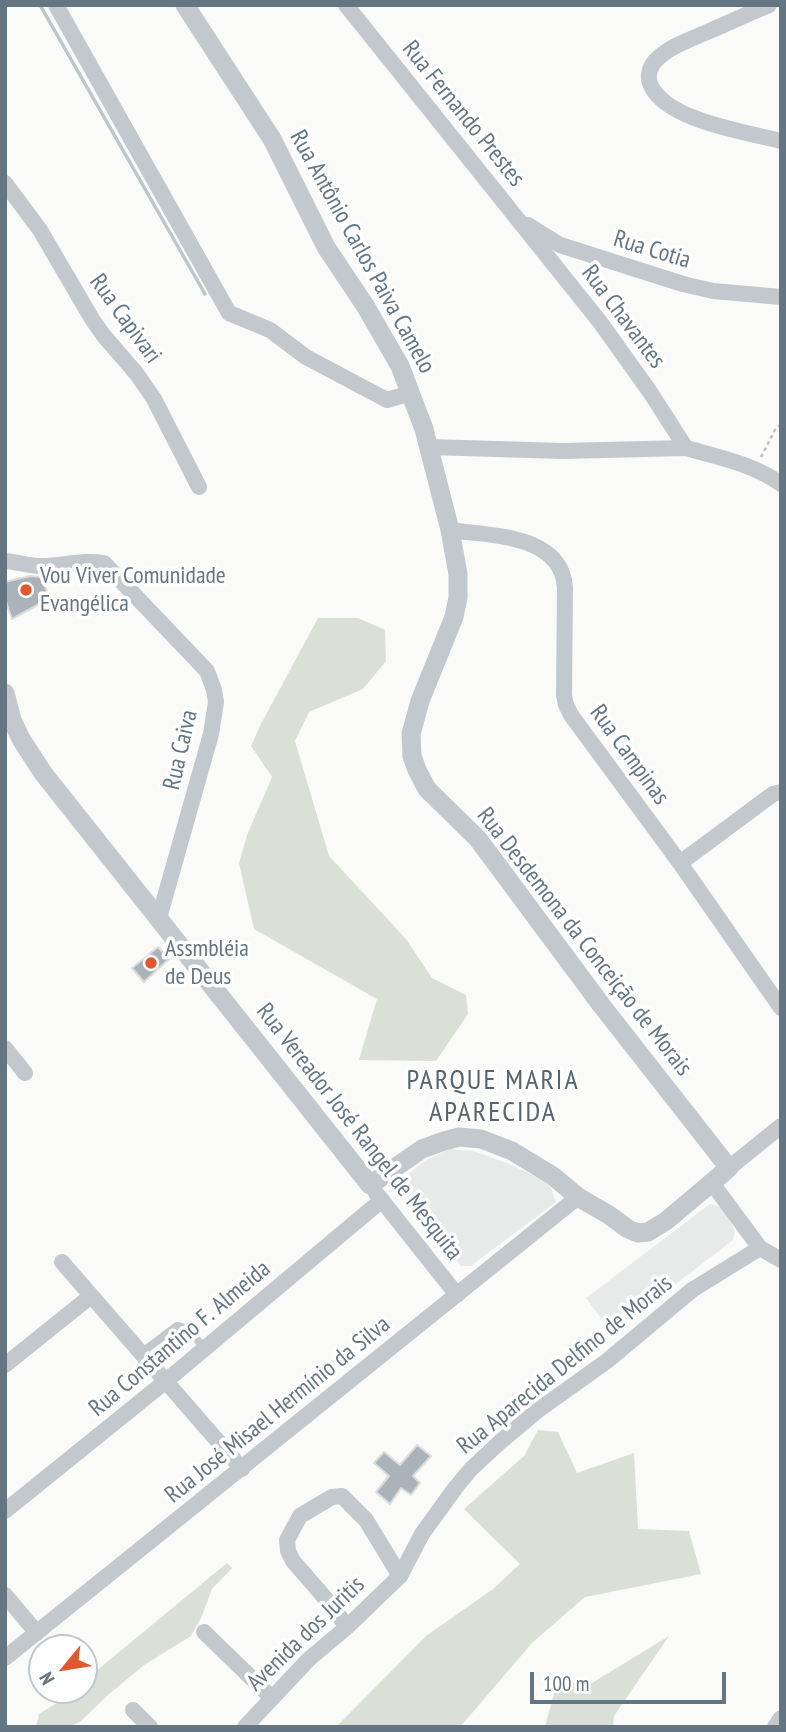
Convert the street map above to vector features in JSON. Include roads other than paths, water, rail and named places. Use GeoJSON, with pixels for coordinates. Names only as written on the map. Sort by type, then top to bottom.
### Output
{"type":"FeatureCollection","features":[{"type":"Feature","properties":{"kind":"street"},"geometry":{"type":"LineString","coordinates":[[56,5],[229,313],[270,330],[306,357],[387,400],[411,393]]}},
{"type":"Feature","properties":{"kind":"street","name":"Rua Antônio Carlos Paiva Camelo"},"geometry":{"type":"LineString","coordinates":[[185,5],[272,139],[326,247],[366,307],[400,366],[411,393],[429,447],[458,574],[458,597],[454,617],[420,701]]}},
{"type":"Feature","properties":{"kind":"street","name":"Rua Fernando Prestes"},"geometry":{"type":"LineString","coordinates":[[346,5],[517,219]]}},
{"type":"Feature","properties":{"kind":"street"},"geometry":{"type":"LineString","coordinates":[[769,5],[674,46],[657,58],[649,72],[648,81],[658,98],[702,122],[781,141]]}},
{"type":"Feature","properties":{"kind":"street","name":"Rua Capivari"},"geometry":{"type":"LineString","coordinates":[[5,183],[40,230],[92,319],[154,398],[199,487]]}},
{"type":"Feature","properties":{"kind":"street","name":"Rua Cotia"},"geometry":{"type":"LineString","coordinates":[[517,219],[560,245],[683,284],[713,292],[781,298]]}},
{"type":"Feature","properties":{"kind":"street","name":"Rua Chavantes"},"geometry":{"type":"LineString","coordinates":[[517,219],[600,322],[686,448]]}},
{"type":"Feature","properties":{"kind":"street"},"geometry":{"type":"LineString","coordinates":[[429,447],[563,451],[686,448],[743,464],[781,484]]}},
{"type":"Feature","properties":{"kind":"street","name":"Rua Campinas"},"geometry":{"type":"LineString","coordinates":[[450,530],[514,539],[533,545],[553,557],[560,565],[565,588],[563,680],[566,705],[576,724],[680,863],[781,1008]]}},
{"type":"Feature","properties":{"kind":"street","name":"Rua Caiva"},"geometry":{"type":"LineString","coordinates":[[5,561],[37,566],[91,561],[104,563],[207,671],[216,702],[211,734],[159,918]]}},
{"type":"Feature","properties":{"kind":"street","name":"Rua Vereador José Rangel de Mesquita"},"geometry":{"type":"LineString","coordinates":[[5,693],[12,720],[21,739],[43,773],[457,1295]]}},
{"type":"Feature","properties":{"kind":"street","name":"Rua Desdemona da Conceição de Morais"},"geometry":{"type":"LineString","coordinates":[[420,701],[411,734],[412,756],[427,789],[478,839],[602,1006],[729,1168]]}},
{"type":"Feature","properties":{"kind":"street"},"geometry":{"type":"LineString","coordinates":[[680,863],[773,794],[781,792]]}},
{"type":"Feature","properties":{"kind":"street"},"geometry":{"type":"LineString","coordinates":[[5,1048],[25,1073]]}},
{"type":"Feature","properties":{"kind":"street"},"geometry":{"type":"LineString","coordinates":[[376,1193],[422,1149],[459,1137],[481,1139],[512,1151],[553,1176],[578,1197],[628,1229],[638,1233],[648,1232],[666,1221],[781,1126]]}},
{"type":"Feature","properties":{"kind":"street"},"geometry":{"type":"LineString","coordinates":[[712,1183],[760,1248],[781,1260]]}},
{"type":"Feature","properties":{"kind":"street","name":"Rua Constantino F. Almeida"},"geometry":{"type":"LineString","coordinates":[[5,1511],[205,1349],[376,1193]]}},
{"type":"Feature","properties":{"kind":"street","name":"Rua José Misael Hermínio da Silva"},"geometry":{"type":"LineString","coordinates":[[5,1658],[578,1197]]}},
{"type":"Feature","properties":{"kind":"street","name":"Rua Aparecida Delfino de Morais"},"geometry":{"type":"LineString","coordinates":[[400,1576],[422,1534],[456,1487],[500,1442],[537,1411],[607,1361],[692,1290],[760,1248]]}},
{"type":"Feature","properties":{"kind":"street"},"geometry":{"type":"LineString","coordinates":[[62,1262],[242,1469]]}},
{"type":"Feature","properties":{"kind":"street"},"geometry":{"type":"LineString","coordinates":[[5,1365],[91,1296]]}},
{"type":"Feature","properties":{"kind":"street"},"geometry":{"type":"LineString","coordinates":[[347,1627],[293,1561],[288,1551],[287,1540],[300,1516],[332,1497],[342,1496],[366,1520],[400,1576]]}},
{"type":"Feature","properties":{"kind":"street","name":"Avenida dos Juritis"},"geometry":{"type":"LineString","coordinates":[[245,1727],[309,1659],[400,1576]]}},
{"type":"Feature","properties":{"kind":"street"},"geometry":{"type":"LineString","coordinates":[[5,1595],[37,1633]]}},
{"type":"Feature","properties":{"kind":"street"},"geometry":{"type":"LineString","coordinates":[[204,1632],[271,1697]]}},
{"type":"Feature","properties":{"kind":"street"},"geometry":{"type":"LineString","coordinates":[[133,1710],[149,1727]]}},
{"type":"Feature","properties":{"kind":"street"},"geometry":{"type":"LineString","coordinates":[[775,1727],[781,1718]]}},
{"type":"Feature","properties":{"kind":"lane"},"geometry":{"type":"LineString","coordinates":[[141,1353],[177,1326],[189,1331],[205,1349]]}},
{"type":"Feature","properties":{"kind":"waterway"},"geometry":{"type":"LineString","coordinates":[[40,5],[205,294]]}},
{"type":"Feature","properties":{"kind":"place","name":"Vou Viver Comunidade Evangélica"},"geometry":{"type":"Point","coordinates":[26,590]}},
{"type":"Feature","properties":{"kind":"place","name":"Assmbléia de Deus"},"geometry":{"type":"Point","coordinates":[151,963]}},
{"type":"Feature","properties":{"kind":"district","name":"PARQUE MARIA APARECIDA"},"geometry":{"type":"Point","coordinates":[493,1097]}}]}
